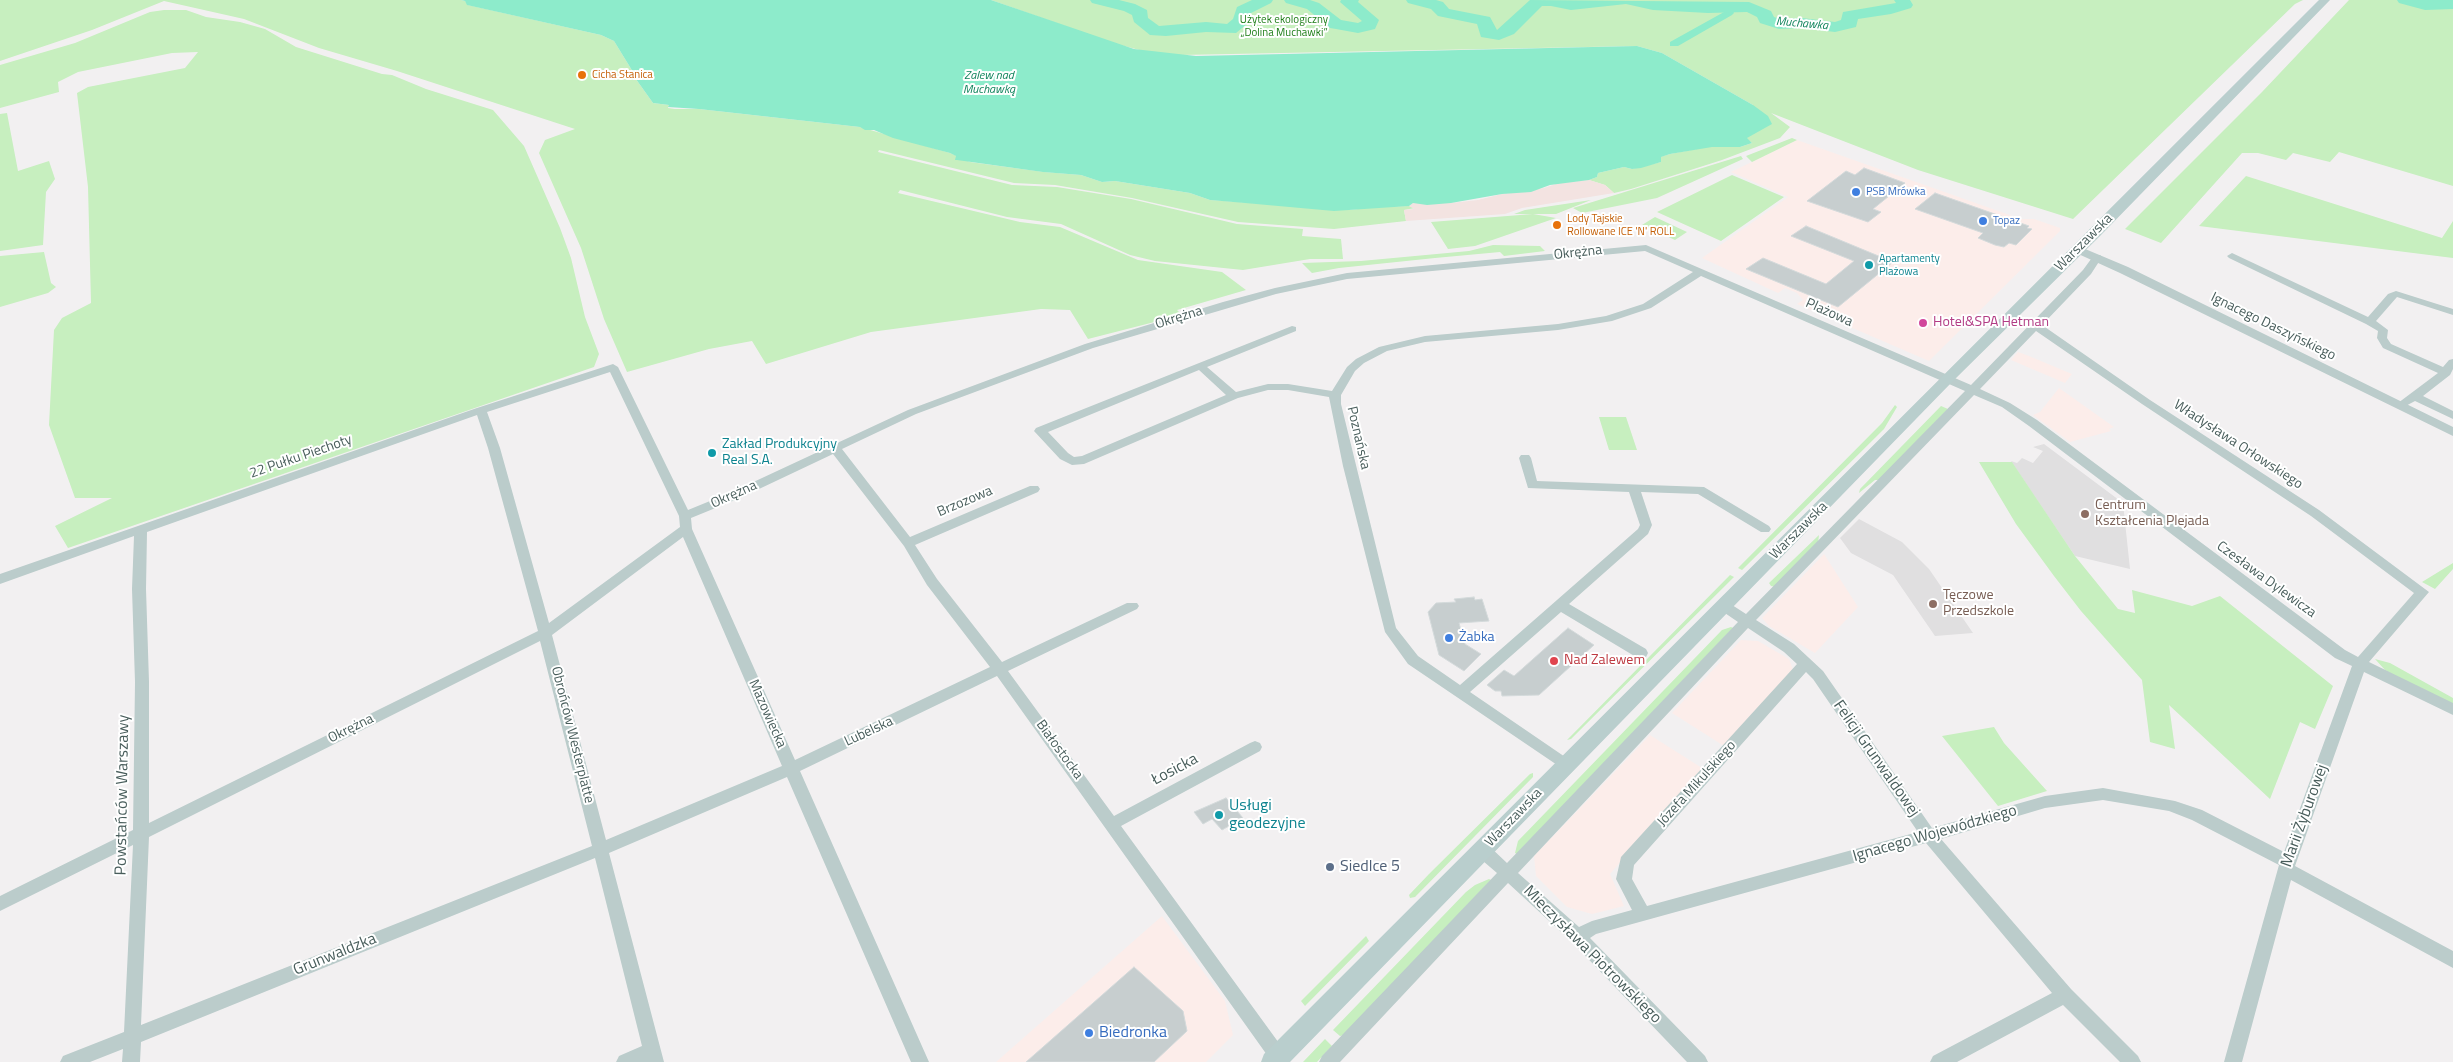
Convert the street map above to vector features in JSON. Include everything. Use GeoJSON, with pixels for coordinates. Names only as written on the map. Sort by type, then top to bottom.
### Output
{"type":"FeatureCollection","features":[{"type":"Feature","properties":{"kind":"main road","name":"Warszawska"},"geometry":{"type":"LineString","coordinates":[[1276,1059],[1947,379],[2078,250],[2325,0]]}},
{"type":"Feature","properties":{"kind":"street","name":"Okrężna"},"geometry":{"type":"LineString","coordinates":[[0,904],[545,633],[685,522],[912,412],[1089,346],[1226,304],[1316,281],[1394,270],[1625,248],[1646,248],[1701,272]]}},
{"type":"Feature","properties":{"kind":"street","name":"Ignacego Daszyńskiego"},"geometry":{"type":"LineString","coordinates":[[2078,250],[2453,432]]}},
{"type":"Feature","properties":{"kind":"street"},"geometry":{"type":"LineString","coordinates":[[2232,256],[2370,322],[2384,330],[2382,338],[2387,346],[2446,373]]}},
{"type":"Feature","properties":{"kind":"street"},"geometry":{"type":"LineString","coordinates":[[1328,1062],[1509,873],[1714,654],[1749,621],[2035,326],[2087,272],[2097,258]]}},
{"type":"Feature","properties":{"kind":"street","name":"Plażowa"},"geometry":{"type":"LineString","coordinates":[[1701,272],[1947,379]]}},
{"type":"Feature","properties":{"kind":"street","name":"Poznańska"},"geometry":{"type":"LineString","coordinates":[[1566,765],[1413,660],[1390,629],[1349,466],[1335,404],[1335,395],[1351,369],[1360,361],[1383,349],[1425,339],[1558,327],[1608,319],[1647,306],[1701,272]]}},
{"type":"Feature","properties":{"kind":"street"},"geometry":{"type":"LineString","coordinates":[[2370,322],[2392,296],[2396,294],[2453,312]]}},
{"type":"Feature","properties":{"kind":"street","name":"Władysława Orłowskiego"},"geometry":{"type":"LineString","coordinates":[[2035,326],[2044,330],[2146,402],[2315,513],[2422,592]]}},
{"type":"Feature","properties":{"kind":"street"},"geometry":{"type":"LineString","coordinates":[[1292,329],[1040,431],[1064,456],[1072,461],[1084,460],[1234,396],[1268,386],[1335,395]]}},
{"type":"Feature","properties":{"kind":"street"},"geometry":{"type":"LineString","coordinates":[[2400,406],[2446,373],[2453,362]]}},
{"type":"Feature","properties":{"kind":"street"},"geometry":{"type":"LineString","coordinates":[[1200,366],[1234,396]]}},
{"type":"Feature","properties":{"kind":"street","name":"22 Pułku Piechoty"},"geometry":{"type":"LineString","coordinates":[[0,579],[481,410],[613,367]]}},
{"type":"Feature","properties":{"kind":"street","name":"Mazowiecka"},"geometry":{"type":"LineString","coordinates":[[613,367],[685,522],[790,769],[920,1062]]}},
{"type":"Feature","properties":{"kind":"street","name":"Czesława Dylewicza"},"geometry":{"type":"LineString","coordinates":[[1947,379],[2006,405],[2033,423],[2333,648],[2360,664],[2453,709]]}},
{"type":"Feature","properties":{"kind":"street"},"geometry":{"type":"LineString","coordinates":[[2414,396],[2453,415]]}},
{"type":"Feature","properties":{"kind":"street","name":"Obrońców Westerplatte"},"geometry":{"type":"LineString","coordinates":[[481,410],[494,448],[545,633],[653,1056]]}},
{"type":"Feature","properties":{"kind":"street","name":"Białostocka"},"geometry":{"type":"LineString","coordinates":[[835,448],[908,543],[932,582],[1000,670],[1112,824],[1276,1059]]}},
{"type":"Feature","properties":{"kind":"street"},"geometry":{"type":"LineString","coordinates":[[1525,458],[1532,485],[1700,490],[1765,529]]}},
{"type":"Feature","properties":{"kind":"street"},"geometry":{"type":"LineString","coordinates":[[1460,693],[1644,531],[1646,526],[1634,488]]}},
{"type":"Feature","properties":{"kind":"street","name":"Brzozowa"},"geometry":{"type":"LineString","coordinates":[[908,543],[1034,489]]}},
{"type":"Feature","properties":{"kind":"street","name":"Powstańców Warszawy"},"geometry":{"type":"LineString","coordinates":[[131,1062],[141,833],[142,682],[139,589],[141,528]]}},
{"type":"Feature","properties":{"kind":"street","name":"Marii Żyburowej"},"geometry":{"type":"LineString","coordinates":[[2233,1062],[2287,866],[2360,664],[2422,592]]}},
{"type":"Feature","properties":{"kind":"street"},"geometry":{"type":"LineString","coordinates":[[1560,605],[1641,653]]}},
{"type":"Feature","properties":{"kind":"street","name":"Lubelska"},"geometry":{"type":"LineString","coordinates":[[601,850],[790,769],[1132,606]]}},
{"type":"Feature","properties":{"kind":"street","name":"Felicji Grunwaldowej"},"geometry":{"type":"LineString","coordinates":[[1724,606],[1789,648],[1818,675],[1929,836],[2065,995],[2132,1062]]}},
{"type":"Feature","properties":{"kind":"street","name":"Józefa Mikulskiego"},"geometry":{"type":"LineString","coordinates":[[1643,914],[1624,879],[1627,862],[1806,663]]}},
{"type":"Feature","properties":{"kind":"street","name":"Łosicka"},"geometry":{"type":"LineString","coordinates":[[1112,824],[1255,747]]}},
{"type":"Feature","properties":{"kind":"street","name":"Ignacego Wojewódzkiego"},"geometry":{"type":"LineString","coordinates":[[1578,937],[1592,928],[1929,836],[2045,802],[2103,794],[2179,808],[2197,815],[2453,960]]}},
{"type":"Feature","properties":{"kind":"street","name":"Grunwaldzka"},"geometry":{"type":"LineString","coordinates":[[69,1062],[601,850]]}},
{"type":"Feature","properties":{"kind":"street","name":"Mieczysława Piotrowskiego"},"geometry":{"type":"LineString","coordinates":[[1482,850],[1578,937],[1699,1062]]}},
{"type":"Feature","properties":{"kind":"street"},"geometry":{"type":"LineString","coordinates":[[1939,1062],[2065,995]]}},
{"type":"Feature","properties":{"kind":"street"},"geometry":{"type":"LineString","coordinates":[[625,1062],[653,1056]]}},
{"type":"Feature","properties":{"kind":"shaded area"},"geometry":{"type":"Polygon","coordinates":[[[1797,140],[2021,219],[2034,219],[2060,228],[2060,231],[1929,361],[1797,304],[1803,300],[1797,293],[1785,288],[1778,293],[1702,258],[1788,197],[1731,172],[1797,140]]]}},
{"type":"Feature","properties":{"kind":"shaded area"},"geometry":{"type":"Polygon","coordinates":[[[2018,352],[2072,374],[2065,383],[2011,360],[2018,352]]]}},
{"type":"Feature","properties":{"kind":"shaded area"},"geometry":{"type":"Polygon","coordinates":[[[2059,388],[2114,427],[2109,429],[2111,431],[2070,442],[2033,415],[2040,412],[2059,388]]]}},
{"type":"Feature","properties":{"kind":"shaded area","name":"Centrum Kształcenia Plejada"},"geometry":{"type":"Polygon","coordinates":[[[2044,444],[2123,503],[2130,569],[2075,556],[2011,461],[2017,463],[2022,458],[2033,463],[2043,451],[2033,447],[2044,444]]]}},
{"type":"Feature","properties":{"kind":"shaded area","name":"Tęczowe Przedszkole"},"geometry":{"type":"Polygon","coordinates":[[[1859,519],[1902,542],[1929,569],[1973,633],[1935,636],[1893,575],[1851,553],[1840,538],[1859,519]]]}},
{"type":"Feature","properties":{"kind":"shaded area"},"geometry":{"type":"Polygon","coordinates":[[[1824,554],[1858,607],[1815,653],[1769,626],[1762,618],[1824,554]]]}},
{"type":"Feature","properties":{"kind":"shaded area"},"geometry":{"type":"Polygon","coordinates":[[[1741,640],[1758,641],[1789,659],[1793,670],[1724,746],[1672,713],[1741,640]]]}},
{"type":"Feature","properties":{"kind":"shaded area"},"geometry":{"type":"Polygon","coordinates":[[[1650,735],[1702,768],[1610,874],[1624,906],[1592,914],[1567,907],[1536,876],[1534,856],[1650,735]]]}},
{"type":"Feature","properties":{"kind":"shaded area"},"geometry":{"type":"Polygon","coordinates":[[[1162,916],[1225,1001],[1233,1035],[1206,1062],[996,1062],[1162,916]]]}},
{"type":"Feature","properties":{"kind":"green space"},"geometry":{"type":"Polygon","coordinates":[[[0,0],[461,0],[465,1],[468,5],[601,35],[614,41],[633,75],[653,103],[669,105],[668,108],[699,109],[860,127],[950,153],[970,162],[1081,175],[1102,182],[1115,181],[1190,193],[1210,200],[1350,210],[1374,207],[1409,206],[1415,208],[1404,210],[1406,221],[1334,229],[1238,222],[1132,198],[1055,185],[1014,183],[879,150],[878,152],[1012,185],[1057,187],[1131,199],[1237,224],[1303,229],[1302,236],[1341,239],[1343,259],[1310,259],[1243,270],[1155,261],[1130,255],[1061,224],[1007,217],[900,190],[898,193],[1020,222],[1060,227],[1138,260],[1222,272],[1246,290],[1177,310],[1181,314],[1174,317],[1088,339],[1070,310],[1041,309],[871,332],[766,364],[752,341],[709,349],[627,372],[604,319],[581,248],[539,153],[545,140],[575,129],[397,71],[319,48],[244,19],[164,1],[92,30],[0,61],[0,0]]]}},
{"type":"Feature","properties":{"kind":"green space","name":"Użytek ekologiczny „Dolina Muchawki”"},"geometry":{"type":"Polygon","coordinates":[[[991,0],[2303,0],[2295,4],[2073,219],[1918,170],[1771,113],[1790,127],[1780,138],[1722,160],[1614,193],[1605,185],[1589,180],[1597,177],[1598,173],[1624,167],[1632,169],[1661,162],[1660,157],[1670,154],[1712,146],[1740,147],[1752,143],[1747,139],[1753,105],[1662,53],[1637,46],[1180,55],[1147,52],[1113,43],[991,0]]]}},
{"type":"Feature","properties":{"kind":"green space"},"geometry":{"type":"Polygon","coordinates":[[[2349,0],[2399,0],[2427,6],[2453,6],[2453,186],[2339,152],[2330,162],[2293,153],[2286,160],[2258,153],[2242,153],[2161,243],[2125,229],[2262,92],[2349,0]]]}},
{"type":"Feature","properties":{"kind":"green space"},"geometry":{"type":"Polygon","coordinates":[[[186,10],[206,17],[240,22],[265,29],[296,47],[382,74],[392,75],[426,89],[493,110],[524,146],[560,228],[571,258],[585,317],[599,354],[594,367],[68,548],[55,526],[112,498],[75,498],[49,425],[54,330],[62,318],[91,303],[88,187],[77,93],[88,87],[185,68],[198,52],[172,53],[78,72],[58,82],[59,92],[0,108],[0,65],[75,43],[150,12],[186,10]]]}},
{"type":"Feature","properties":{"kind":"green space"},"geometry":{"type":"Polygon","coordinates":[[[7,113],[18,171],[49,161],[55,179],[46,192],[43,245],[0,251],[0,114],[7,113]]]}},
{"type":"Feature","properties":{"kind":"green space"},"geometry":{"type":"Polygon","coordinates":[[[1792,138],[1797,140],[1752,162],[1746,156],[1792,138]]]}},
{"type":"Feature","properties":{"kind":"green space"},"geometry":{"type":"Polygon","coordinates":[[[1741,156],[1743,159],[1657,198],[1582,213],[1573,208],[1741,156]]]}},
{"type":"Feature","properties":{"kind":"green space"},"geometry":{"type":"Polygon","coordinates":[[[1732,175],[1784,197],[1721,241],[1657,212],[1732,175]]]}},
{"type":"Feature","properties":{"kind":"green space"},"geometry":{"type":"Polygon","coordinates":[[[2246,176],[2442,238],[2453,221],[2453,258],[2199,226],[2246,176]]]}},
{"type":"Feature","properties":{"kind":"green space"},"geometry":{"type":"Polygon","coordinates":[[[1591,200],[1556,214],[1514,214],[1525,210],[1591,200]]]}},
{"type":"Feature","properties":{"kind":"green space"},"geometry":{"type":"Polygon","coordinates":[[[1533,214],[1556,218],[1475,246],[1448,249],[1431,222],[1533,214]]]}},
{"type":"Feature","properties":{"kind":"green space"},"geometry":{"type":"Polygon","coordinates":[[[1655,217],[1687,232],[1675,240],[1642,225],[1655,217]]]}},
{"type":"Feature","properties":{"kind":"green space"},"geometry":{"type":"Polygon","coordinates":[[[1493,245],[1540,246],[1545,251],[1504,256],[1500,252],[1435,258],[1339,268],[1312,273],[1302,263],[1361,261],[1469,251],[1493,245]]]}},
{"type":"Feature","properties":{"kind":"green space"},"geometry":{"type":"Polygon","coordinates":[[[44,252],[51,283],[56,287],[48,293],[0,307],[0,256],[44,252]]]}},
{"type":"Feature","properties":{"kind":"green space"},"geometry":{"type":"Polygon","coordinates":[[[1895,405],[1897,407],[1884,429],[1742,570],[1738,568],[1882,423],[1895,405]]]}},
{"type":"Feature","properties":{"kind":"green space"},"geometry":{"type":"Polygon","coordinates":[[[1941,406],[1948,409],[1880,480],[1875,480],[1859,493],[1860,489],[1941,406]]]}},
{"type":"Feature","properties":{"kind":"green space"},"geometry":{"type":"Polygon","coordinates":[[[1599,417],[1626,417],[1637,450],[1609,450],[1599,417]]]}},
{"type":"Feature","properties":{"kind":"green space"},"geometry":{"type":"Polygon","coordinates":[[[1979,462],[2012,462],[2075,556],[2118,609],[2135,613],[2132,590],[2192,606],[2220,596],[2333,686],[2315,729],[2300,722],[2270,799],[2169,705],[2175,749],[2150,742],[2142,680],[2081,611],[2054,576],[2016,524],[1979,462]]]}},
{"type":"Feature","properties":{"kind":"green space"},"geometry":{"type":"Polygon","coordinates":[[[1819,535],[1818,543],[1776,587],[1771,586],[1769,583],[1819,535]]]}},
{"type":"Feature","properties":{"kind":"green space"},"geometry":{"type":"Polygon","coordinates":[[[2453,563],[2453,569],[2435,589],[2422,582],[2453,563]]]}},
{"type":"Feature","properties":{"kind":"green space"},"geometry":{"type":"Polygon","coordinates":[[[1730,575],[1734,577],[1571,739],[1567,740],[1730,575]]]}},
{"type":"Feature","properties":{"kind":"green space"},"geometry":{"type":"Polygon","coordinates":[[[1733,628],[1517,854],[1515,853],[1518,841],[1722,630],[1733,628]]]}},
{"type":"Feature","properties":{"kind":"green space"},"geometry":{"type":"Polygon","coordinates":[[[2375,659],[2390,663],[2453,698],[2453,704],[2402,680],[2385,670],[2375,659]]]}},
{"type":"Feature","properties":{"kind":"green space"},"geometry":{"type":"Polygon","coordinates":[[[1994,727],[2004,743],[2047,791],[1998,806],[1942,736],[1994,727]]]}},
{"type":"Feature","properties":{"kind":"green space"},"geometry":{"type":"Polygon","coordinates":[[[1533,773],[1533,777],[1415,897],[1410,898],[1409,895],[1429,874],[1533,773]]]}},
{"type":"Feature","properties":{"kind":"green space"},"geometry":{"type":"Polygon","coordinates":[[[1489,879],[1491,880],[1345,1035],[1340,1036],[1333,1030],[1466,892],[1475,885],[1489,879]]]}},
{"type":"Feature","properties":{"kind":"green space"},"geometry":{"type":"Polygon","coordinates":[[[1366,936],[1369,941],[1305,1006],[1301,1001],[1366,936]]]}},
{"type":"Feature","properties":{"kind":"green space"},"geometry":{"type":"Polygon","coordinates":[[[1325,1039],[1332,1046],[1317,1062],[1303,1062],[1325,1039]]]}},
{"type":"Feature","properties":{"kind":"sand"},"geometry":{"type":"Polygon","coordinates":[[[1589,180],[1605,185],[1614,193],[1522,208],[1505,214],[1406,221],[1404,210],[1414,209],[1409,206],[1413,203],[1451,203],[1478,200],[1502,194],[1544,188],[1559,183],[1589,180]]]}},
{"type":"Feature","properties":{"kind":"water","name":"Zalew nad Muchawką"},"geometry":{"type":"Polygon","coordinates":[[[461,0],[991,0],[1134,49],[1196,56],[1637,46],[1662,53],[1753,105],[1768,116],[1772,124],[1747,138],[1752,143],[1740,147],[1712,147],[1670,154],[1661,157],[1661,162],[1641,168],[1632,169],[1624,167],[1598,173],[1597,177],[1589,180],[1550,185],[1531,192],[1502,194],[1451,203],[1427,205],[1413,203],[1409,206],[1334,211],[1210,200],[1190,193],[1115,181],[1102,182],[1081,175],[1043,172],[955,160],[956,156],[950,153],[860,127],[668,107],[669,105],[653,103],[633,75],[614,41],[601,35],[467,5],[465,1],[461,0]]]}},
{"type":"Feature","properties":{"kind":"building","name":"PSB Mrówka"},"geometry":{"type":"Polygon","coordinates":[[[1864,168],[1905,183],[1873,209],[1881,212],[1868,222],[1807,201],[1846,171],[1855,175],[1864,168]]]}},
{"type":"Feature","properties":{"kind":"building","name":"Topaz"},"geometry":{"type":"Polygon","coordinates":[[[1935,193],[2029,226],[2027,228],[2032,229],[2016,245],[2009,243],[2004,247],[1995,245],[1978,238],[1983,233],[1915,209],[1935,193]]]}},
{"type":"Feature","properties":{"kind":"building","name":"Apartamenty Plażowa"},"geometry":{"type":"Polygon","coordinates":[[[1806,226],[1893,262],[1838,307],[1746,269],[1763,258],[1826,284],[1854,261],[1791,236],[1806,226]]]}},
{"type":"Feature","properties":{"kind":"building","name":"Żabka"},"geometry":{"type":"Polygon","coordinates":[[[1474,597],[1475,600],[1482,599],[1489,621],[1459,623],[1465,644],[1481,654],[1464,671],[1439,655],[1428,612],[1436,603],[1456,602],[1454,599],[1474,597]]]}},
{"type":"Feature","properties":{"kind":"building","name":"Nad Zalewem"},"geometry":{"type":"Polygon","coordinates":[[[1568,628],[1594,645],[1539,695],[1502,696],[1501,691],[1495,691],[1487,685],[1504,670],[1514,676],[1568,628]]]}},
{"type":"Feature","properties":{"kind":"building","name":"Usługi geodezyjne"},"geometry":{"type":"Polygon","coordinates":[[[1226,798],[1243,818],[1222,830],[1212,819],[1203,824],[1194,812],[1226,798]]]}},
{"type":"Feature","properties":{"kind":"building"},"geometry":{"type":"Polygon","coordinates":[[[1134,967],[1183,1011],[1187,1031],[1154,1062],[1026,1062],[1134,967]]]}},
{"type":"Feature","properties":{"kind":"waterway","name":"Muchawka"},"geometry":{"type":"LineString","coordinates":[[1098,0],[1129,7],[1141,13],[1140,19],[1156,31],[1206,27],[1230,29],[1241,21],[1243,10],[1265,0]]}},
{"type":"Feature","properties":{"kind":"waterway","name":"Muchawka"},"geometry":{"type":"LineString","coordinates":[[1292,0],[1313,6],[1336,24],[1358,28],[1369,25],[1371,20],[1348,2],[1351,0]]}},
{"type":"Feature","properties":{"kind":"waterway","name":"Muchawka"},"geometry":{"type":"LineString","coordinates":[[1414,0],[1437,5],[1444,13],[1484,20],[1487,33],[1499,35],[1508,30],[1537,2],[1551,1],[1571,5],[1622,0]]}},
{"type":"Feature","properties":{"kind":"waterway","name":"Muchawka"},"geometry":{"type":"LineString","coordinates":[[1629,0],[1653,5],[1708,8],[1749,7],[1765,14],[1766,20],[1779,24],[1802,23],[1835,27],[1850,23],[1849,15],[1905,5],[1902,0]]}},
{"type":"Feature","properties":{"kind":"waterway","name":"Muchawka"},"geometry":{"type":"LineString","coordinates":[[2405,0],[2425,5],[2453,4]]}},
{"type":"Feature","properties":{"kind":"waterway"},"geometry":{"type":"LineString","coordinates":[[1674,44],[1729,13],[1727,7]]}},
{"type":"Feature","properties":{"kind":"place","name":"Cicha Stanica"},"geometry":{"type":"Point","coordinates":[582,75]}},
{"type":"Feature","properties":{"kind":"place","name":"PSB Mrówka"},"geometry":{"type":"Point","coordinates":[1856,192]}},
{"type":"Feature","properties":{"kind":"place","name":"Topaz"},"geometry":{"type":"Point","coordinates":[1983,221]}},
{"type":"Feature","properties":{"kind":"place","name":"Lody Tajskie Rollowane ICE 'N' ROLL"},"geometry":{"type":"Point","coordinates":[1557,225]}},
{"type":"Feature","properties":{"kind":"place","name":"Apartamenty Plażowa"},"geometry":{"type":"Point","coordinates":[1869,265]}},
{"type":"Feature","properties":{"kind":"place","name":"Hotel&SPA Hetman"},"geometry":{"type":"Point","coordinates":[1923,323]}},
{"type":"Feature","properties":{"kind":"place","name":"Zakład Produkcyjny Real S.A."},"geometry":{"type":"Point","coordinates":[712,453]}},
{"type":"Feature","properties":{"kind":"place","name":"Centrum Kształcenia Plejada"},"geometry":{"type":"Point","coordinates":[2085,514]}},
{"type":"Feature","properties":{"kind":"place","name":"Tęczowe Przedszkole"},"geometry":{"type":"Point","coordinates":[1933,604]}},
{"type":"Feature","properties":{"kind":"place","name":"Żabka"},"geometry":{"type":"Point","coordinates":[1449,638]}},
{"type":"Feature","properties":{"kind":"place","name":"Nad Zalewem"},"geometry":{"type":"Point","coordinates":[1554,661]}},
{"type":"Feature","properties":{"kind":"place","name":"Usługi geodezyjne"},"geometry":{"type":"Point","coordinates":[1219,815]}},
{"type":"Feature","properties":{"kind":"place","name":"Siedlce 5"},"geometry":{"type":"Point","coordinates":[1330,867]}},
{"type":"Feature","properties":{"kind":"place","name":"Biedronka"},"geometry":{"type":"Point","coordinates":[1089,1033]}}]}
